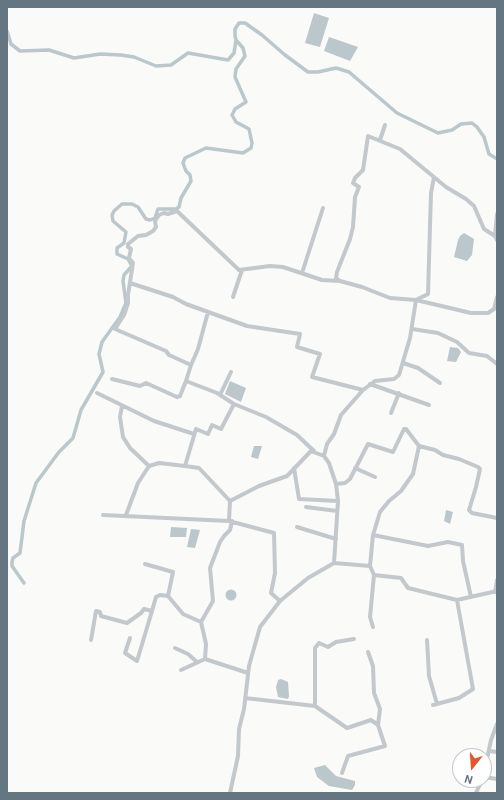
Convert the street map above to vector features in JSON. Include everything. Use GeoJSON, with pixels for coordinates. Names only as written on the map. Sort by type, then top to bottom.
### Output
{"type":"FeatureCollection","features":[{"type":"Feature","properties":{"kind":"street"},"geometry":{"type":"LineString","coordinates":[[380,140],[384,125]]}},
{"type":"Feature","properties":{"kind":"street"},"geometry":{"type":"LineString","coordinates":[[340,281],[336,278],[337,272],[350,239],[353,227],[355,197],[359,187],[353,183],[355,178],[363,170],[368,136],[400,149],[434,177],[466,199],[474,206],[484,229],[495,236],[497,240]]}},
{"type":"Feature","properties":{"kind":"street"},"geometry":{"type":"LineString","coordinates":[[416,300],[428,294],[431,193],[434,177]]}},
{"type":"Feature","properties":{"kind":"street"},"geometry":{"type":"LineString","coordinates":[[302,273],[323,208]]}},
{"type":"Feature","properties":{"kind":"street"},"geometry":{"type":"LineString","coordinates":[[191,365],[169,355],[166,351],[115,329],[127,308],[133,263],[129,258],[131,249],[128,247],[128,244],[138,236],[146,235],[153,230],[156,227],[155,221],[164,212],[168,214],[177,212],[239,270],[270,266],[283,267],[322,280],[340,281],[390,298],[416,300],[470,313],[488,313],[494,309],[497,297]]}},
{"type":"Feature","properties":{"kind":"street"},"geometry":{"type":"LineString","coordinates":[[495,236],[497,214]]}},
{"type":"Feature","properties":{"kind":"street"},"geometry":{"type":"LineString","coordinates":[[234,297],[242,270]]}},
{"type":"Feature","properties":{"kind":"street"},"geometry":{"type":"LineString","coordinates":[[130,283],[174,297],[186,304],[247,326],[300,334],[297,347],[320,354],[312,377],[363,390]]}},
{"type":"Feature","properties":{"kind":"street"},"geometry":{"type":"LineString","coordinates":[[324,456],[327,444],[334,434],[341,415],[363,390],[376,381],[394,379],[399,375],[412,329],[416,300]]}},
{"type":"Feature","properties":{"kind":"street"},"geometry":{"type":"LineString","coordinates":[[112,379],[140,386],[146,383],[176,397],[180,396],[198,349],[208,312]]}},
{"type":"Feature","properties":{"kind":"street"},"geometry":{"type":"LineString","coordinates":[[412,329],[438,332],[457,342],[469,353],[488,356],[497,364]]}},
{"type":"Feature","properties":{"kind":"street"},"geometry":{"type":"LineString","coordinates":[[403,363],[418,368],[440,383]]}},
{"type":"Feature","properties":{"kind":"street"},"geometry":{"type":"LineString","coordinates":[[220,395],[231,372]]}},
{"type":"Feature","properties":{"kind":"street"},"geometry":{"type":"LineString","coordinates":[[186,381],[220,395],[234,404],[266,417],[297,435],[314,451],[324,456],[329,463],[336,484],[338,501],[334,563]]}},
{"type":"Feature","properties":{"kind":"street"},"geometry":{"type":"LineString","coordinates":[[370,384],[399,393],[429,405]]}},
{"type":"Feature","properties":{"kind":"street"},"geometry":{"type":"LineString","coordinates":[[97,393],[154,421],[194,434]]}},
{"type":"Feature","properties":{"kind":"street"},"geometry":{"type":"LineString","coordinates":[[391,413],[399,393]]}},
{"type":"Feature","properties":{"kind":"street"},"geometry":{"type":"LineString","coordinates":[[185,466],[196,429],[208,434],[212,425],[221,429],[234,404]]}},
{"type":"Feature","properties":{"kind":"street"},"geometry":{"type":"LineString","coordinates":[[122,406],[120,417],[123,437],[130,448],[149,466]]}},
{"type":"Feature","properties":{"kind":"street"},"geometry":{"type":"LineString","coordinates":[[336,484],[348,482],[368,444],[393,452],[404,429],[408,430],[419,446],[436,450],[443,455],[459,459],[478,467],[480,469],[469,510],[472,513],[497,518]]}},
{"type":"Feature","properties":{"kind":"street"},"geometry":{"type":"LineString","coordinates":[[373,627],[370,617],[374,575],[370,566],[373,535],[380,512],[389,500],[400,491],[413,474],[419,446]]}},
{"type":"Feature","properties":{"kind":"street"},"geometry":{"type":"LineString","coordinates":[[230,501],[259,486],[287,476],[308,453],[314,451]]}},
{"type":"Feature","properties":{"kind":"street"},"geometry":{"type":"LineString","coordinates":[[126,515],[138,483],[149,466],[159,463],[199,468],[230,501],[230,530],[220,542],[210,568],[213,601],[201,622],[206,644],[205,659]]}},
{"type":"Feature","properties":{"kind":"street"},"geometry":{"type":"LineString","coordinates":[[294,468],[299,499],[338,501]]}},
{"type":"Feature","properties":{"kind":"street"},"geometry":{"type":"LineString","coordinates":[[355,468],[375,477]]}},
{"type":"Feature","properties":{"kind":"street"},"geometry":{"type":"LineString","coordinates":[[306,508],[337,511]]}},
{"type":"Feature","properties":{"kind":"street"},"geometry":{"type":"LineString","coordinates":[[103,515],[230,521],[274,533],[275,573],[271,593],[280,601]]}},
{"type":"Feature","properties":{"kind":"street"},"geometry":{"type":"LineString","coordinates":[[297,527],[336,539]]}},
{"type":"Feature","properties":{"kind":"street"},"geometry":{"type":"LineString","coordinates":[[373,535],[428,546],[448,542],[462,545],[463,561],[471,597]]}},
{"type":"Feature","properties":{"kind":"street"},"geometry":{"type":"LineString","coordinates":[[225,793],[231,793],[238,756],[239,730],[248,673],[253,647],[260,627],[280,601],[308,578],[334,563],[370,566]]}},
{"type":"Feature","properties":{"kind":"street"},"geometry":{"type":"LineString","coordinates":[[145,564],[173,572],[168,596]]}},
{"type":"Feature","properties":{"kind":"street"},"geometry":{"type":"LineString","coordinates":[[374,575],[401,578],[408,588],[457,600],[496,591],[497,580]]}},
{"type":"Feature","properties":{"kind":"street"},"geometry":{"type":"LineString","coordinates":[[130,638],[125,653],[137,661],[156,597],[160,595],[168,596],[183,614],[201,622]]}},
{"type":"Feature","properties":{"kind":"street"},"geometry":{"type":"LineString","coordinates":[[427,640],[429,676],[435,704],[458,698],[473,689],[457,600]]}},
{"type":"Feature","properties":{"kind":"street"},"geometry":{"type":"LineString","coordinates":[[91,640],[96,611],[100,612],[101,616],[126,623],[141,614],[144,609],[152,612]]}},
{"type":"Feature","properties":{"kind":"street"},"geometry":{"type":"LineString","coordinates":[[315,706],[315,648],[319,643],[328,647],[336,642],[354,639]]}},
{"type":"Feature","properties":{"kind":"street"},"geometry":{"type":"LineString","coordinates":[[175,648],[188,654],[197,662]]}},
{"type":"Feature","properties":{"kind":"street"},"geometry":{"type":"LineString","coordinates":[[342,773],[348,756],[385,746],[378,725],[380,710],[374,693],[372,666],[368,652]]}},
{"type":"Feature","properties":{"kind":"street"},"geometry":{"type":"LineString","coordinates":[[181,670],[205,659],[248,673]]}},
{"type":"Feature","properties":{"kind":"street"},"geometry":{"type":"LineString","coordinates":[[245,698],[315,706],[347,728],[371,720],[378,725]]}},
{"type":"Feature","properties":{"kind":"street"},"geometry":{"type":"LineString","coordinates":[[490,748],[497,724]]}},
{"type":"Feature","properties":{"kind":"shaded area"},"geometry":{"type":"Polygon","coordinates":[[[314,13],[329,18],[320,47],[305,43],[314,13]]]}},
{"type":"Feature","properties":{"kind":"shaded area"},"geometry":{"type":"Polygon","coordinates":[[[329,37],[358,47],[350,61],[324,51],[329,37]]]}},
{"type":"Feature","properties":{"kind":"shaded area"},"geometry":{"type":"Polygon","coordinates":[[[464,233],[474,239],[472,255],[467,261],[454,257],[458,240],[464,233]]]}},
{"type":"Feature","properties":{"kind":"shaded area"},"geometry":{"type":"Polygon","coordinates":[[[450,347],[458,348],[461,352],[456,362],[447,361],[450,347]]]}},
{"type":"Feature","properties":{"kind":"shaded area"},"geometry":{"type":"Polygon","coordinates":[[[230,381],[246,388],[241,402],[225,394],[230,381]]]}},
{"type":"Feature","properties":{"kind":"shaded area"},"geometry":{"type":"Polygon","coordinates":[[[254,446],[262,446],[258,459],[251,457],[254,446]]]}},
{"type":"Feature","properties":{"kind":"shaded area"},"geometry":{"type":"Polygon","coordinates":[[[446,510],[453,512],[450,524],[444,521],[446,510]]]}},
{"type":"Feature","properties":{"kind":"shaded area"},"geometry":{"type":"Polygon","coordinates":[[[171,527],[187,528],[186,537],[170,537],[171,527]]]}},
{"type":"Feature","properties":{"kind":"shaded area"},"geometry":{"type":"Polygon","coordinates":[[[191,529],[200,530],[195,548],[187,547],[191,529]]]}},
{"type":"Feature","properties":{"kind":"shaded area"},"geometry":{"type":"Polygon","coordinates":[[[229,590],[233,590],[235,591],[235,599],[229,600],[226,597],[226,593],[229,590]]]}},
{"type":"Feature","properties":{"kind":"shaded area"},"geometry":{"type":"Polygon","coordinates":[[[281,679],[288,682],[288,699],[278,697],[276,687],[278,680],[281,679]]]}},
{"type":"Feature","properties":{"kind":"shaded area"},"geometry":{"type":"Polygon","coordinates":[[[325,765],[336,776],[355,781],[355,785],[352,790],[329,786],[317,777],[314,768],[325,765]]]}},
{"type":"Feature","properties":{"kind":"waterway"},"geometry":{"type":"LineString","coordinates":[[24,583],[12,566],[12,562],[13,558],[20,553],[24,521],[36,483],[59,452],[73,438],[81,410],[103,372],[99,354],[102,342],[120,317],[126,303],[123,281],[124,275],[132,266],[128,259],[117,254],[117,248],[124,243],[126,232],[113,221],[112,215],[114,211],[122,204],[132,204],[138,207],[146,219],[150,220],[155,218],[158,209],[176,209],[179,207],[181,198],[191,181],[190,175],[186,171],[183,163],[185,158],[206,148],[243,153],[251,148],[252,143],[249,129],[236,122],[232,115],[235,109],[246,102],[235,77],[236,69],[245,56],[243,48],[236,40],[235,36],[235,29],[239,23],[245,23],[262,35],[308,72],[318,72],[336,68],[349,72],[397,113],[438,133],[452,130],[461,124],[472,123],[484,137],[489,154],[497,159]]}},
{"type":"Feature","properties":{"kind":"waterway"},"geometry":{"type":"LineString","coordinates":[[7,31],[11,44],[20,51],[49,50],[74,58],[100,54],[121,55],[134,57],[156,66],[171,65],[188,53],[228,60],[234,53],[236,40]]}}]}
